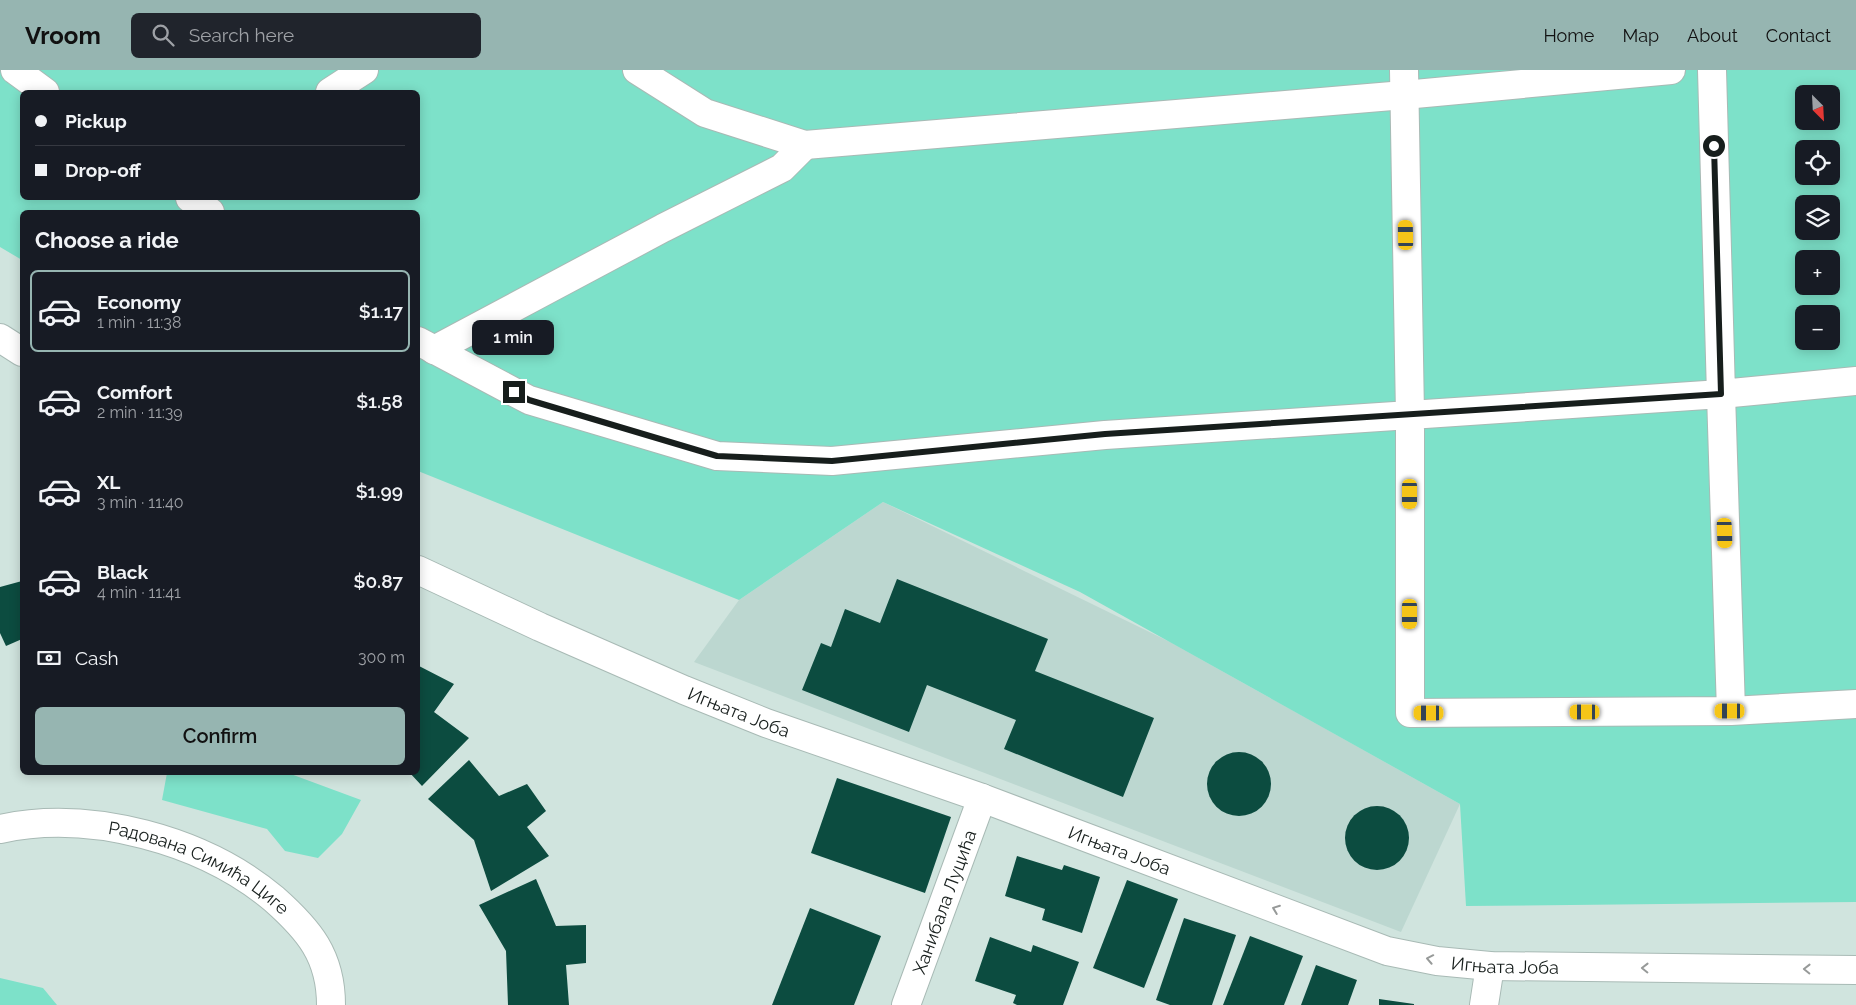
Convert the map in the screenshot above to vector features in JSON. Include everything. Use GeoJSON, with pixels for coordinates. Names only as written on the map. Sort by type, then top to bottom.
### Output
{"type":"FeatureCollection","features":[{"type":"Feature","properties":{"kind":"street"},"geometry":{"type":"LineString","coordinates":[[15,70],[42,90]]}},
{"type":"Feature","properties":{"kind":"street"},"geometry":{"type":"LineString","coordinates":[[333,90],[364,70]]}},
{"type":"Feature","properties":{"kind":"street"},"geometry":{"type":"LineString","coordinates":[[637,70],[705,113],[805,144],[1404,83],[1671,70]]}},
{"type":"Feature","properties":{"kind":"street"},"geometry":{"type":"LineString","coordinates":[[1712,70],[1730,711]]}},
{"type":"Feature","properties":{"kind":"street"},"geometry":{"type":"LineString","coordinates":[[1404,83],[1410,415],[1410,713],[1730,711],[1856,704]]}},
{"type":"Feature","properties":{"kind":"street"},"geometry":{"type":"LineString","coordinates":[[426,346],[782,168],[805,144]]}},
{"type":"Feature","properties":{"kind":"street"},"geometry":{"type":"LineString","coordinates":[[193,200],[207,210]]}},
{"type":"Feature","properties":{"kind":"street"},"geometry":{"type":"LineString","coordinates":[[0,338],[20,351]]}},
{"type":"Feature","properties":{"kind":"street"},"geometry":{"type":"LineString","coordinates":[[426,346],[529,400],[717,456],[832,461],[1105,434],[1721,394],[1856,381]]}},
{"type":"Feature","properties":{"kind":"street","name":"Игњата Јоба"},"geometry":{"type":"LineString","coordinates":[[420,571],[540,627],[684,690],[766,723],[982,798],[1387,951],[1437,961],[1490,966],[1856,970]]}},
{"type":"Feature","properties":{"kind":"street","name":"Ханибала Луцића"},"geometry":{"type":"LineString","coordinates":[[906,1005],[982,798]]}},
{"type":"Feature","properties":{"kind":"street","name":"Радована Симића Циге"},"geometry":{"type":"LineString","coordinates":[[0,829],[24,824],[57,822],[122,829],[180,845],[232,869],[262,889],[304,927],[319,950],[327,970],[331,1005]]}},
{"type":"Feature","properties":{"kind":"street"},"geometry":{"type":"LineString","coordinates":[[1484,1005],[1490,966]]}},
{"type":"Feature","properties":{"kind":"shaded area"},"geometry":{"type":"Polygon","coordinates":[[[883,502],[1170,642],[1460,804],[1401,932],[694,662],[739,600],[883,502]]]}},
{"type":"Feature","properties":{"kind":"green space"},"geometry":{"type":"Polygon","coordinates":[[[0,70],[1856,70],[1856,902],[1466,906],[1460,804],[1080,592],[883,502],[739,600],[420,472],[420,210],[20,210],[20,259],[0,247],[0,70]]]}},
{"type":"Feature","properties":{"kind":"green space"},"geometry":{"type":"Polygon","coordinates":[[[167,775],[293,775],[361,800],[342,834],[318,858],[285,851],[267,829],[162,800],[167,775]]]}},
{"type":"Feature","properties":{"kind":"green space"},"geometry":{"type":"Polygon","coordinates":[[[0,978],[43,988],[57,1005],[0,1005],[0,978]]]}},
{"type":"Feature","properties":{"kind":"building"},"geometry":{"type":"Polygon","coordinates":[[[897,579],[1048,639],[1035,671],[1154,718],[1123,797],[1004,749],[1016,720],[927,685],[909,732],[802,690],[821,643],[831,647],[845,609],[880,623],[897,579]]]}},
{"type":"Feature","properties":{"kind":"building"},"geometry":{"type":"Polygon","coordinates":[[[20,582],[20,640],[6,646],[0,633],[0,587],[20,582]]]}},
{"type":"Feature","properties":{"kind":"building"},"geometry":{"type":"Polygon","coordinates":[[[420,667],[454,684],[434,712],[469,738],[422,786],[412,775],[420,775],[420,667]]]}},
{"type":"Feature","properties":{"kind":"building"},"geometry":{"type":"Polygon","coordinates":[[[1233,752],[1245,752],[1262,761],[1269,772],[1271,784],[1269,796],[1262,807],[1245,816],[1233,816],[1221,811],[1212,802],[1207,790],[1207,778],[1212,766],[1221,757],[1233,752]]]}},
{"type":"Feature","properties":{"kind":"building"},"geometry":{"type":"Polygon","coordinates":[[[469,760],[499,796],[527,784],[546,811],[527,827],[549,856],[491,891],[474,840],[428,799],[469,760]]]}},
{"type":"Feature","properties":{"kind":"building"},"geometry":{"type":"Polygon","coordinates":[[[837,778],[951,817],[925,893],[811,853],[837,778]]]}},
{"type":"Feature","properties":{"kind":"building"},"geometry":{"type":"Polygon","coordinates":[[[1371,806],[1383,806],[1400,815],[1407,826],[1409,838],[1407,850],[1400,861],[1383,870],[1371,870],[1359,865],[1350,856],[1345,844],[1345,832],[1350,820],[1359,811],[1371,806]]]}},
{"type":"Feature","properties":{"kind":"building"},"geometry":{"type":"Polygon","coordinates":[[[1017,856],[1062,870],[1064,865],[1100,877],[1082,933],[1042,920],[1045,909],[1005,896],[1017,856]]]}},
{"type":"Feature","properties":{"kind":"building"},"geometry":{"type":"Polygon","coordinates":[[[536,879],[556,926],[586,925],[586,963],[566,965],[569,1005],[508,1005],[506,951],[479,905],[536,879]]]}},
{"type":"Feature","properties":{"kind":"building"},"geometry":{"type":"Polygon","coordinates":[[[1127,880],[1178,899],[1144,988],[1093,968],[1127,880]]]}},
{"type":"Feature","properties":{"kind":"building"},"geometry":{"type":"Polygon","coordinates":[[[810,908],[881,936],[854,1005],[772,1005],[810,908]]]}},
{"type":"Feature","properties":{"kind":"building"},"geometry":{"type":"Polygon","coordinates":[[[1184,918],[1236,935],[1212,1005],[1170,1005],[1156,1000],[1184,918]]]}},
{"type":"Feature","properties":{"kind":"building"},"geometry":{"type":"Polygon","coordinates":[[[1250,936],[1303,956],[1284,1005],[1223,1005],[1250,936]]]}},
{"type":"Feature","properties":{"kind":"building"},"geometry":{"type":"Polygon","coordinates":[[[990,937],[1031,952],[1033,945],[1079,962],[1063,1005],[1017,1005],[1013,1003],[1016,995],[975,981],[990,937]]]}},
{"type":"Feature","properties":{"kind":"building"},"geometry":{"type":"Polygon","coordinates":[[[1316,965],[1357,980],[1348,1005],[1301,1005],[1316,965]]]}},
{"type":"Feature","properties":{"kind":"building"},"geometry":{"type":"Polygon","coordinates":[[[1379,999],[1414,1004],[1414,1005],[1379,1005],[1379,999]]]}},
{"type":"Feature","properties":{"kind":"route"},"geometry":{"type":"LineString","coordinates":[[514,392],[529,400],[717,456],[832,461],[1105,434],[1721,394],[1714,146]]}}]}
